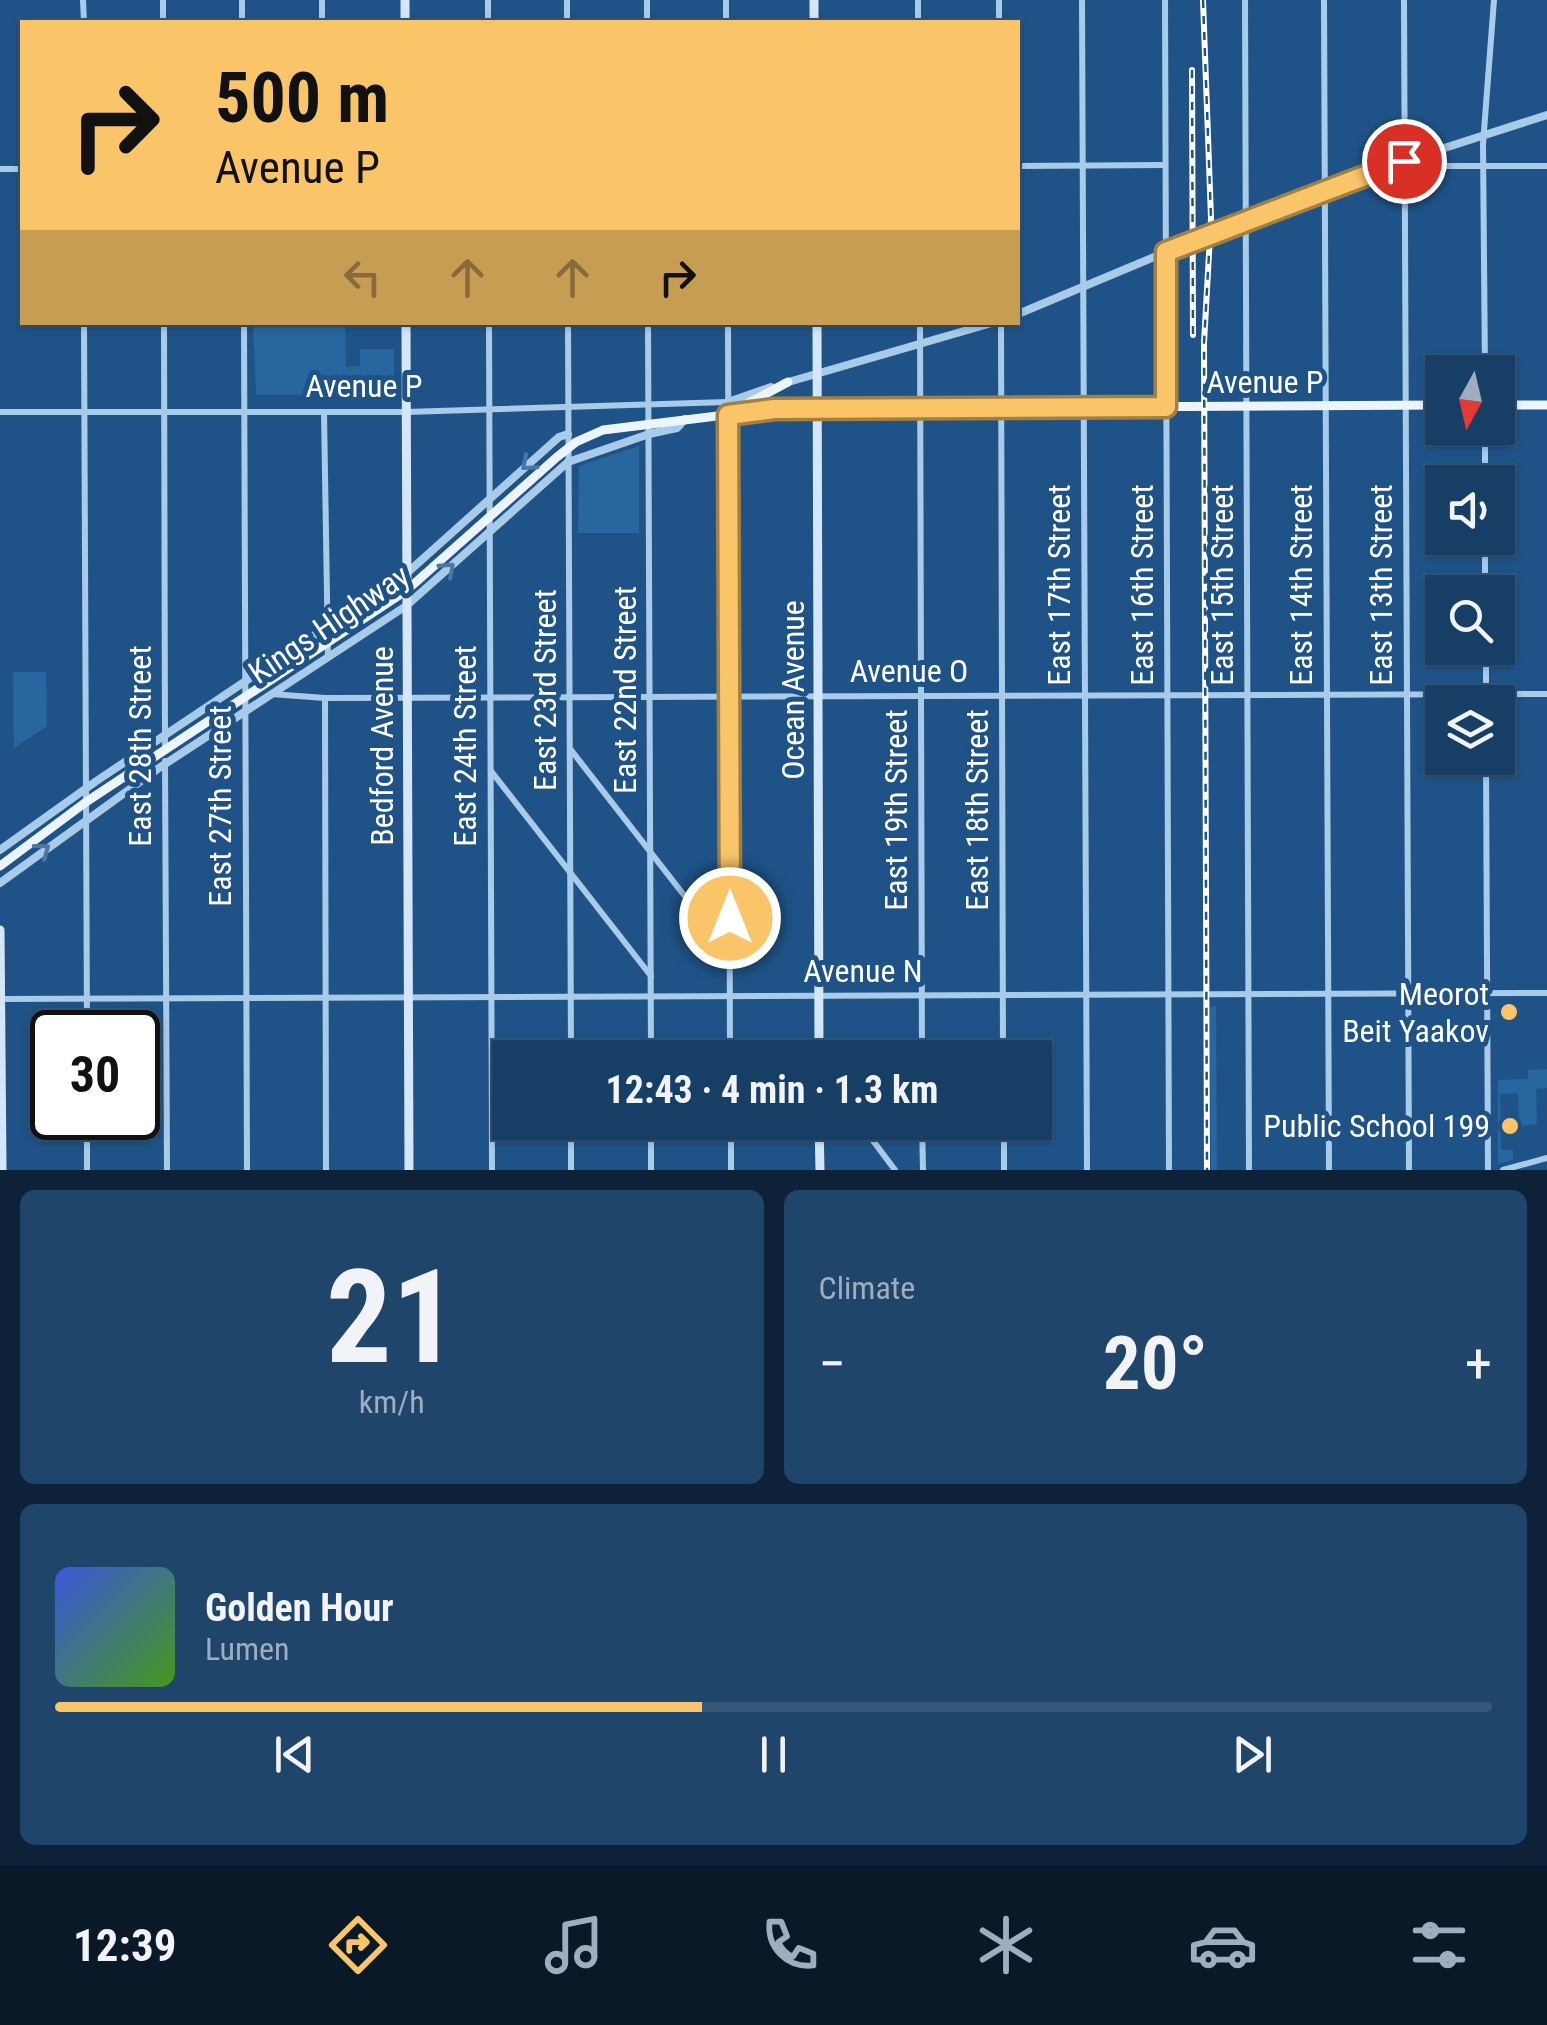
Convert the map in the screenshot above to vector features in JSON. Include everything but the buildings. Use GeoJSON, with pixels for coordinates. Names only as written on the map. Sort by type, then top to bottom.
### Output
{"type":"FeatureCollection","features":[{"type":"Feature","properties":{"kind":"main road","name":"Bedford Avenue"},"geometry":{"type":"LineString","coordinates":[[406,325],[409,1170]]}},
{"type":"Feature","properties":{"kind":"main road","name":"Ocean Avenue"},"geometry":{"type":"LineString","coordinates":[[816,325],[819,1040]]}},
{"type":"Feature","properties":{"kind":"main road"},"geometry":{"type":"LineString","coordinates":[[728,415],[788,382]]}},
{"type":"Feature","properties":{"kind":"main road"},"geometry":{"type":"LineString","coordinates":[[1515,405],[1547,405]]}},
{"type":"Feature","properties":{"kind":"main road","name":"Avenue P"},"geometry":{"type":"LineString","coordinates":[[728,415],[774,409],[1425,406]]}},
{"type":"Feature","properties":{"kind":"main road","name":"Kings Highway"},"geometry":{"type":"LineString","coordinates":[[0,866],[86,802],[407,590],[568,449],[603,430],[649,428],[685,419],[728,415]]}},
{"type":"Feature","properties":{"kind":"main road"},"geometry":{"type":"LineString","coordinates":[[0,930],[2,1170]]}},
{"type":"Feature","properties":{"kind":"main road"},"geometry":{"type":"LineString","coordinates":[[819,1140],[820,1170]]}},
{"type":"Feature","properties":{"kind":"street","name":"East 17th Street"},"geometry":{"type":"LineString","coordinates":[[1082,0],[1087,1170]]}},
{"type":"Feature","properties":{"kind":"street","name":"East 16th Street"},"geometry":{"type":"LineString","coordinates":[[1165,0],[1169,1170]]}},
{"type":"Feature","properties":{"kind":"street","name":"East 15th Street"},"geometry":{"type":"LineString","coordinates":[[1244,0],[1249,1170]]}},
{"type":"Feature","properties":{"kind":"street","name":"East 14th Street"},"geometry":{"type":"LineString","coordinates":[[1324,0],[1329,1170]]}},
{"type":"Feature","properties":{"kind":"street","name":"East 13th Street"},"geometry":{"type":"LineString","coordinates":[[1404,0],[1409,1170]]}},
{"type":"Feature","properties":{"kind":"street"},"geometry":{"type":"LineString","coordinates":[[1484,355],[1483,136],[1494,0]]}},
{"type":"Feature","properties":{"kind":"street"},"geometry":{"type":"LineString","coordinates":[[1020,313],[1245,220],[1404,161],[1547,115]]}},
{"type":"Feature","properties":{"kind":"street"},"geometry":{"type":"LineString","coordinates":[[1404,161],[1416,166],[1547,166]]}},
{"type":"Feature","properties":{"kind":"street"},"geometry":{"type":"LineString","coordinates":[[1020,166],[1166,165]]}},
{"type":"Feature","properties":{"kind":"street"},"geometry":{"type":"LineString","coordinates":[[84,325],[87,1010]]}},
{"type":"Feature","properties":{"kind":"street","name":"East 28th Street"},"geometry":{"type":"LineString","coordinates":[[164,325],[167,1170]]}},
{"type":"Feature","properties":{"kind":"street","name":"East 27th Street"},"geometry":{"type":"LineString","coordinates":[[244,325],[246,1170]]}},
{"type":"Feature","properties":{"kind":"street","name":"East 24th Street"},"geometry":{"type":"LineString","coordinates":[[489,325],[492,1170]]}},
{"type":"Feature","properties":{"kind":"street","name":"East 23rd Street"},"geometry":{"type":"LineString","coordinates":[[568,325],[571,1040]]}},
{"type":"Feature","properties":{"kind":"street","name":"East 22nd Street"},"geometry":{"type":"LineString","coordinates":[[648,325],[651,1040]]}},
{"type":"Feature","properties":{"kind":"street"},"geometry":{"type":"LineString","coordinates":[[728,325],[730,1040]]}},
{"type":"Feature","properties":{"kind":"street","name":"East 19th Street"},"geometry":{"type":"LineString","coordinates":[[920,325],[922,1040]]}},
{"type":"Feature","properties":{"kind":"street"},"geometry":{"type":"LineString","coordinates":[[728,402],[988,325]]}},
{"type":"Feature","properties":{"kind":"street","name":"East 18th Street"},"geometry":{"type":"LineString","coordinates":[[998,325],[1004,1040]]}},
{"type":"Feature","properties":{"kind":"street","name":"Avenue P"},"geometry":{"type":"LineString","coordinates":[[0,412],[406,412],[728,402]]}},
{"type":"Feature","properties":{"kind":"street"},"geometry":{"type":"LineString","coordinates":[[324,412],[328,657]]}},
{"type":"Feature","properties":{"kind":"street","name":"Kings Highway"},"geometry":{"type":"LineString","coordinates":[[0,883],[86,817],[406,606],[568,462],[649,428]]}},
{"type":"Feature","properties":{"kind":"street","name":"Kings Highway"},"geometry":{"type":"LineString","coordinates":[[0,850],[407,573],[559,437],[568,434]]}},
{"type":"Feature","properties":{"kind":"street","name":"Avenue O"},"geometry":{"type":"LineString","coordinates":[[271,694],[279,698],[1425,695]]}},
{"type":"Feature","properties":{"kind":"street","name":"Avenue O"},"geometry":{"type":"LineString","coordinates":[[1515,696],[1547,694]]}},
{"type":"Feature","properties":{"kind":"street"},"geometry":{"type":"LineString","coordinates":[[325,698],[326,1170]]}},
{"type":"Feature","properties":{"kind":"street"},"geometry":{"type":"LineString","coordinates":[[570,750],[730,954]]}},
{"type":"Feature","properties":{"kind":"street"},"geometry":{"type":"LineString","coordinates":[[490,770],[651,976]]}},
{"type":"Feature","properties":{"kind":"street"},"geometry":{"type":"LineString","coordinates":[[1486,775],[1488,1170]]}},
{"type":"Feature","properties":{"kind":"street","name":"Avenue N"},"geometry":{"type":"LineString","coordinates":[[0,998],[1547,993]]}},
{"type":"Feature","properties":{"kind":"street"},"geometry":{"type":"LineString","coordinates":[[87,1140],[87,1170]]}},
{"type":"Feature","properties":{"kind":"street"},"geometry":{"type":"LineString","coordinates":[[571,1140],[572,1170]]}},
{"type":"Feature","properties":{"kind":"street"},"geometry":{"type":"LineString","coordinates":[[651,1140],[651,1170]]}},
{"type":"Feature","properties":{"kind":"street"},"geometry":{"type":"LineString","coordinates":[[730,1140],[731,1170]]}},
{"type":"Feature","properties":{"kind":"street"},"geometry":{"type":"LineString","coordinates":[[873,1140],[896,1170]]}},
{"type":"Feature","properties":{"kind":"street"},"geometry":{"type":"LineString","coordinates":[[922,1140],[923,1170]]}},
{"type":"Feature","properties":{"kind":"street"},"geometry":{"type":"LineString","coordinates":[[1004,1140],[1004,1170]]}},
{"type":"Feature","properties":{"kind":"street"},"geometry":{"type":"LineString","coordinates":[[1503,1170],[1547,1158]]}},
{"type":"Feature","properties":{"kind":"shaded area"},"geometry":{"type":"Polygon","coordinates":[[[253,325],[345,325],[346,367],[360,366],[360,349],[394,349],[394,394],[256,395],[253,325]]]}},
{"type":"Feature","properties":{"kind":"shaded area"},"geometry":{"type":"Polygon","coordinates":[[[639,446],[639,533],[578,533],[579,466],[639,446]]]}},
{"type":"Feature","properties":{"kind":"shaded area"},"geometry":{"type":"Polygon","coordinates":[[[13,672],[46,672],[47,726],[14,748],[13,672]]]}},
{"type":"Feature","properties":{"kind":"shaded area"},"geometry":{"type":"Polygon","coordinates":[[[1216,1006],[1217,1170],[1211,1170],[1210,1007],[1216,1006]]]}},
{"type":"Feature","properties":{"kind":"shaded area"},"geometry":{"type":"Polygon","coordinates":[[[1547,1069],[1547,1088],[1536,1089],[1537,1124],[1519,1126],[1518,1093],[1500,1094],[1501,1150],[1513,1150],[1513,1160],[1498,1164],[1498,1080],[1528,1079],[1528,1070],[1547,1069]]]}},
{"type":"Feature","properties":{"kind":"railway"},"geometry":{"type":"LineString","coordinates":[[1203,0],[1211,218],[1204,343],[1207,1170]]}},
{"type":"Feature","properties":{"kind":"railway"},"geometry":{"type":"LineString","coordinates":[[1192,70],[1193,335]]}},
{"type":"Feature","properties":{"kind":"place","name":"Meorot Beit Yaakov"},"geometry":{"type":"Point","coordinates":[1509,1012]}},
{"type":"Feature","properties":{"kind":"place","name":"Public School 199"},"geometry":{"type":"Point","coordinates":[1510,1126]}},
{"type":"Feature","properties":{"kind":"route"},"geometry":{"type":"LineString","coordinates":[[730,918],[728,415],[774,409],[1166,407],[1166,252],[1404,161]]}}]}
